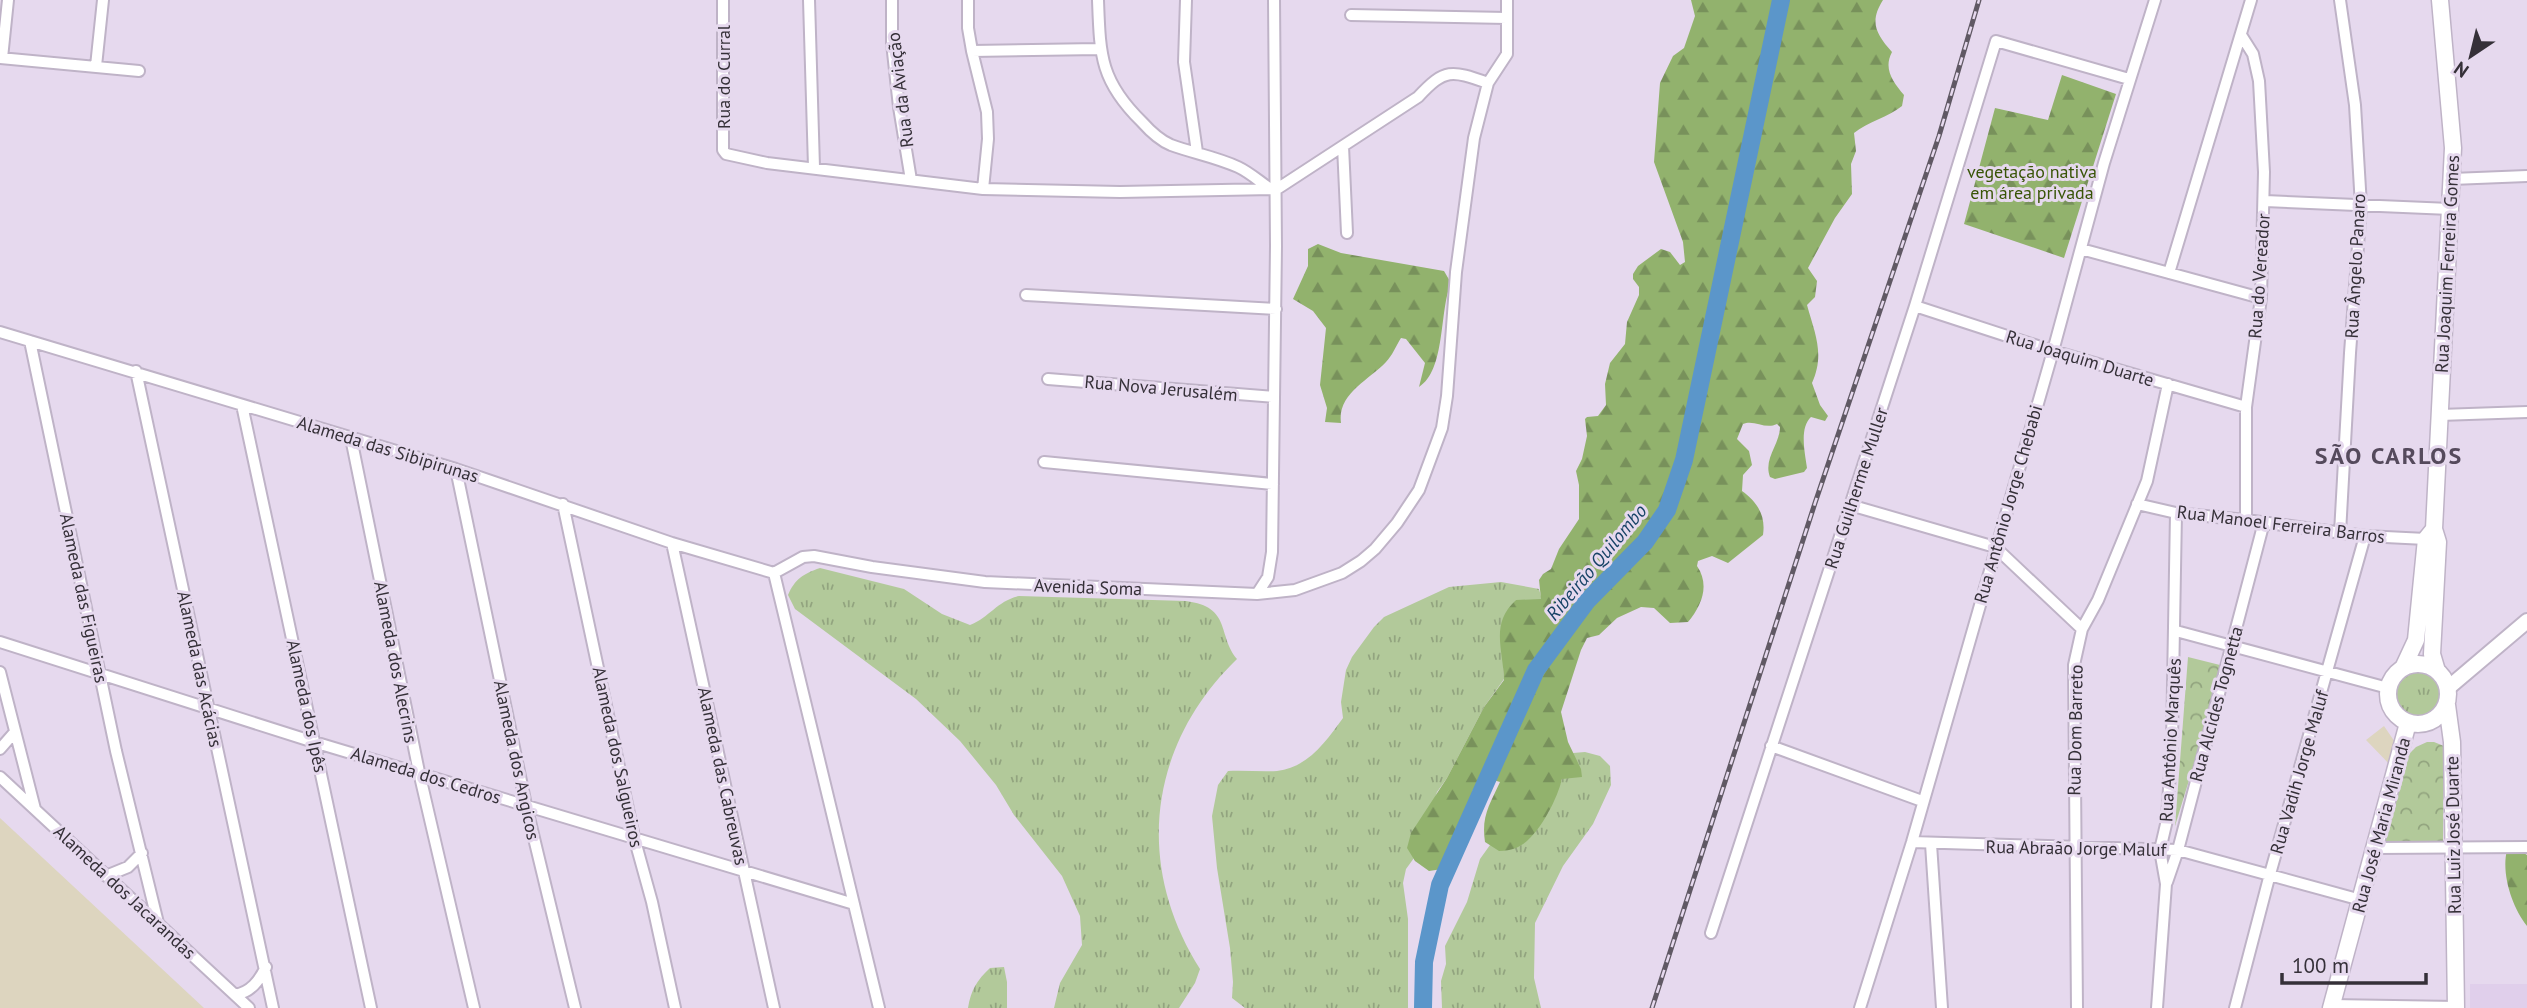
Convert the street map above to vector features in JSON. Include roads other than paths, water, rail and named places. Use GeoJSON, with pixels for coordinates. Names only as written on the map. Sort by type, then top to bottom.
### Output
{"type":"FeatureCollection","features":[{"type":"Feature","properties":{"kind":"main road","name":"Rua Joaquim Ferreira Gomes"},"geometry":{"type":"LineString","coordinates":[[2403,668],[2416,640],[2430,534],[2440,415],[2453,148],[2440,0]]}},
{"type":"Feature","properties":{"kind":"main road","name":"Rua Joaquim Ferreira Gomes"},"geometry":{"type":"LineString","coordinates":[[2430,534],[2438,542],[2432,654],[2437,671]]}},
{"type":"Feature","properties":{"kind":"main road"},"geometry":{"type":"LineString","coordinates":[[2420,665],[2437,671],[2448,688],[2447,705],[2436,719],[2427,723],[2408,723],[2391,708],[2388,688],[2391,680],[2403,668],[2420,665]]}},
{"type":"Feature","properties":{"kind":"main road","name":"Rua Luiz José Duarte"},"geometry":{"type":"LineString","coordinates":[[2447,705],[2452,742],[2456,1007]]}},
{"type":"Feature","properties":{"kind":"main road","name":"Rua José Maria Miranda"},"geometry":{"type":"LineString","coordinates":[[2331,1007],[2408,723]]}},
{"type":"Feature","properties":{"kind":"street"},"geometry":{"type":"LineString","coordinates":[[8,0],[1,58],[139,71]]}},
{"type":"Feature","properties":{"kind":"street"},"geometry":{"type":"LineString","coordinates":[[96,66],[103,0]]}},
{"type":"Feature","properties":{"kind":"street","name":"Rua do Curral"},"geometry":{"type":"LineString","coordinates":[[723,0],[723,150],[726,154],[767,163],[814,167]]}},
{"type":"Feature","properties":{"kind":"street"},"geometry":{"type":"LineString","coordinates":[[809,0],[814,167],[983,189],[1120,192],[1273,189],[1418,97],[1441,76],[1461,73],[1488,83]]}},
{"type":"Feature","properties":{"kind":"street","name":"Rua da Aviação"},"geometry":{"type":"LineString","coordinates":[[892,0],[892,43],[897,94],[911,180]]}},
{"type":"Feature","properties":{"kind":"street"},"geometry":{"type":"LineString","coordinates":[[968,0],[972,51],[987,112],[988,139],[983,189]]}},
{"type":"Feature","properties":{"kind":"street"},"geometry":{"type":"LineString","coordinates":[[1098,0],[1100,49],[1104,68],[1129,110],[1159,138],[1171,145],[1239,168],[1273,189]]}},
{"type":"Feature","properties":{"kind":"street"},"geometry":{"type":"LineString","coordinates":[[1186,0],[1184,62],[1197,152]]}},
{"type":"Feature","properties":{"kind":"street"},"geometry":{"type":"LineString","coordinates":[[1257,594],[1268,577],[1272,552],[1276,309],[1273,189],[1274,0]]}},
{"type":"Feature","properties":{"kind":"street","name":"Avenida Soma"},"geometry":{"type":"LineString","coordinates":[[774,573],[803,557],[814,556],[872,567],[985,582],[1257,594],[1295,590],[1342,573],[1361,561],[1397,523],[1419,490],[1442,428],[1447,396],[1456,272],[1474,138],[1488,83],[1507,54],[1507,0]]}},
{"type":"Feature","properties":{"kind":"street","name":"Rua Antônio Jorge Chebabi"},"geometry":{"type":"LineString","coordinates":[[1860,1008],[1912,842],[2129,79],[2155,0]]}},
{"type":"Feature","properties":{"kind":"street"},"geometry":{"type":"LineString","coordinates":[[2169,272],[2251,0]]}},
{"type":"Feature","properties":{"kind":"street","name":"Rua Ângelo Panaro"},"geometry":{"type":"LineString","coordinates":[[2340,0],[2355,105],[2361,206],[2340,533]]}},
{"type":"Feature","properties":{"kind":"street"},"geometry":{"type":"LineString","coordinates":[[1351,15],[1507,18]]}},
{"type":"Feature","properties":{"kind":"street","name":"Rua do Vereador"},"geometry":{"type":"LineString","coordinates":[[2241,35],[2253,54],[2259,81],[2264,201],[2261,298],[2246,407],[2246,520]]}},
{"type":"Feature","properties":{"kind":"street","name":"Rua Guilherme Muller"},"geometry":{"type":"LineString","coordinates":[[1711,933],[1915,306],[1996,41],[2129,79]]}},
{"type":"Feature","properties":{"kind":"street"},"geometry":{"type":"LineString","coordinates":[[972,51],[1100,49]]}},
{"type":"Feature","properties":{"kind":"street"},"geometry":{"type":"LineString","coordinates":[[1343,146],[1346,233]]}},
{"type":"Feature","properties":{"kind":"street"},"geometry":{"type":"LineString","coordinates":[[2452,179],[2527,176]]}},
{"type":"Feature","properties":{"kind":"street"},"geometry":{"type":"LineString","coordinates":[[2264,201],[2450,209]]}},
{"type":"Feature","properties":{"kind":"street"},"geometry":{"type":"LineString","coordinates":[[2081,248],[2261,298]]}},
{"type":"Feature","properties":{"kind":"street"},"geometry":{"type":"LineString","coordinates":[[1026,295],[1276,309]]}},
{"type":"Feature","properties":{"kind":"street","name":"Rua Joaquim Duarte"},"geometry":{"type":"LineString","coordinates":[[1915,306],[2053,351],[2246,407]]}},
{"type":"Feature","properties":{"kind":"street","name":"Alameda das Sibipirunas"},"geometry":{"type":"LineString","coordinates":[[0,332],[456,469],[673,543],[774,573]]}},
{"type":"Feature","properties":{"kind":"street","name":"Alameda das Figueiras"},"geometry":{"type":"LineString","coordinates":[[30,341],[100,675],[158,923]]}},
{"type":"Feature","properties":{"kind":"street","name":"Alameda das Acácias"},"geometry":{"type":"LineString","coordinates":[[136,371],[273,1008]]}},
{"type":"Feature","properties":{"kind":"street","name":"Rua Nova Jerusalém"},"geometry":{"type":"LineString","coordinates":[[1048,379],[1274,397]]}},
{"type":"Feature","properties":{"kind":"street","name":"Rua Dom Barreto"},"geometry":{"type":"LineString","coordinates":[[2077,1008],[2074,665],[2082,629],[2098,600],[2150,472],[2168,384]]}},
{"type":"Feature","properties":{"kind":"street","name":"Alameda dos Ipês"},"geometry":{"type":"LineString","coordinates":[[242,405],[370,1008]]}},
{"type":"Feature","properties":{"kind":"street"},"geometry":{"type":"LineString","coordinates":[[2440,415],[2527,412]]}},
{"type":"Feature","properties":{"kind":"street","name":"Alameda dos Alecrins"},"geometry":{"type":"LineString","coordinates":[[351,438],[419,772],[474,1008]]}},
{"type":"Feature","properties":{"kind":"street"},"geometry":{"type":"LineString","coordinates":[[1044,462],[1273,484]]}},
{"type":"Feature","properties":{"kind":"street","name":"Alameda dos Angicos"},"geometry":{"type":"LineString","coordinates":[[456,469],[526,805],[575,1008]]}},
{"type":"Feature","properties":{"kind":"street","name":"Alameda dos Salgueiros"},"geometry":{"type":"LineString","coordinates":[[563,504],[634,837],[652,902],[675,1008]]}},
{"type":"Feature","properties":{"kind":"street","name":"Rua Manoel Ferreira Barros"},"geometry":{"type":"LineString","coordinates":[[2137,504],[2176,513],[2365,536],[2430,534]]}},
{"type":"Feature","properties":{"kind":"street"},"geometry":{"type":"LineString","coordinates":[[1850,505],[1995,547],[2082,629]]}},
{"type":"Feature","properties":{"kind":"street","name":"Rua Antônio Marquês"},"geometry":{"type":"LineString","coordinates":[[2157,1008],[2166,884],[2160,850],[2171,783],[2176,631],[2176,513]]}},
{"type":"Feature","properties":{"kind":"street","name":"Rua Alcides Tognetta"},"geometry":{"type":"LineString","coordinates":[[2166,884],[2178,850],[2264,522]]}},
{"type":"Feature","properties":{"kind":"street","name":"Rua Vadih Jorge Maluf"},"geometry":{"type":"LineString","coordinates":[[2235,1008],[2365,536]]}},
{"type":"Feature","properties":{"kind":"street","name":"Alameda das Cabreuvas"},"geometry":{"type":"LineString","coordinates":[[673,543],[774,1008]]}},
{"type":"Feature","properties":{"kind":"street"},"geometry":{"type":"LineString","coordinates":[[774,573],[878,1008]]}},
{"type":"Feature","properties":{"kind":"street"},"geometry":{"type":"LineString","coordinates":[[2448,688],[2527,621]]}},
{"type":"Feature","properties":{"kind":"street"},"geometry":{"type":"LineString","coordinates":[[2176,631],[2388,688]]}},
{"type":"Feature","properties":{"kind":"street","name":"Alameda dos Cedros"},"geometry":{"type":"LineString","coordinates":[[0,642],[314,742],[853,904]]}},
{"type":"Feature","properties":{"kind":"street"},"geometry":{"type":"LineString","coordinates":[[0,672],[35,809]]}},
{"type":"Feature","properties":{"kind":"street"},"geometry":{"type":"LineString","coordinates":[[0,749],[14,733]]}},
{"type":"Feature","properties":{"kind":"street"},"geometry":{"type":"LineString","coordinates":[[1771,746],[1922,801]]}},
{"type":"Feature","properties":{"kind":"street","name":"Alameda dos Jacarandas"},"geometry":{"type":"LineString","coordinates":[[0,777],[249,1008]]}},
{"type":"Feature","properties":{"kind":"street","name":"Rua Abraão Jorge Maluf"},"geometry":{"type":"LineString","coordinates":[[1912,842],[2178,850],[2361,900]]}},
{"type":"Feature","properties":{"kind":"street"},"geometry":{"type":"LineString","coordinates":[[1931,844],[1942,1008]]}},
{"type":"Feature","properties":{"kind":"street"},"geometry":{"type":"LineString","coordinates":[[2376,848],[2527,847]]}},
{"type":"Feature","properties":{"kind":"street"},"geometry":{"type":"LineString","coordinates":[[107,876],[128,867],[142,853]]}},
{"type":"Feature","properties":{"kind":"street"},"geometry":{"type":"LineString","coordinates":[[235,995],[250,989],[260,979],[266,967]]}},
{"type":"Feature","properties":{"kind":"street"},"geometry":{"type":"LineString","coordinates":[[2331,1007],[2456,1007]]}},
{"type":"Feature","properties":{"kind":"waterway","name":"Ribeirão Quilombo"},"geometry":{"type":"LineString","coordinates":[[1423,1008],[1424,962],[1440,885],[1536,670],[1587,601],[1645,542],[1667,510],[1684,460],[1781,0]]}},
{"type":"Feature","properties":{"kind":"railway"},"geometry":{"type":"LineString","coordinates":[[1652,1008],[1815,503],[1939,136],[1979,0]]}},
{"type":"Feature","properties":{"kind":"district","name":"SÃO CARLOS"},"geometry":{"type":"Point","coordinates":[2389,455]}},
{"type":"Feature","properties":{"kind":"park label","name":"vegetação nativa em área privada"},"geometry":{"type":"Point","coordinates":[2032,181]}}]}
